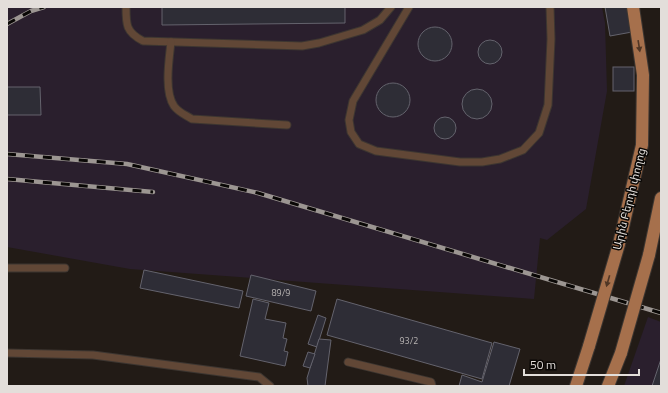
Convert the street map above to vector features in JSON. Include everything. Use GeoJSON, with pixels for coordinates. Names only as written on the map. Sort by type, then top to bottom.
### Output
{"type":"FeatureCollection","features":[{"type":"Feature","properties":{"kind":"main road","name":"Արին Բերդի փողոց"},"geometry":{"type":"LineString","coordinates":[[576,386],[618,244],[642,145],[643,75],[633,7]]}},
{"type":"Feature","properties":{"kind":"main road"},"geometry":{"type":"LineString","coordinates":[[608,386],[621,353],[649,255],[661,198]]}},
{"type":"Feature","properties":{"kind":"lane"},"geometry":{"type":"LineString","coordinates":[[126,7],[126,21],[132,35],[143,41],[302,46],[319,43],[362,30],[380,20],[391,7]]}},
{"type":"Feature","properties":{"kind":"lane"},"geometry":{"type":"LineString","coordinates":[[409,7],[353,102],[349,120],[351,132],[360,144],[376,150],[460,162],[482,162],[500,159],[523,150],[539,133],[548,105],[551,39],[550,7]]}},
{"type":"Feature","properties":{"kind":"lane"},"geometry":{"type":"LineString","coordinates":[[171,42],[168,74],[170,97],[174,106],[181,113],[192,119],[287,125]]}},
{"type":"Feature","properties":{"kind":"lane"},"geometry":{"type":"LineString","coordinates":[[7,268],[65,268]]}},
{"type":"Feature","properties":{"kind":"lane"},"geometry":{"type":"LineString","coordinates":[[7,353],[100,356],[259,377],[270,386]]}},
{"type":"Feature","properties":{"kind":"lane"},"geometry":{"type":"LineString","coordinates":[[348,362],[431,382],[432,386]]}},
{"type":"Feature","properties":{"kind":"shaded area"},"geometry":{"type":"Polygon","coordinates":[[[7,7],[602,7],[605,23],[607,91],[586,209],[547,240],[540,238],[534,299],[130,269],[7,247],[7,7]]]}},
{"type":"Feature","properties":{"kind":"shaded area"},"geometry":{"type":"Polygon","coordinates":[[[648,317],[661,322],[661,386],[624,386],[648,317]]]}},
{"type":"Feature","properties":{"kind":"building"},"geometry":{"type":"Polygon","coordinates":[[[162,7],[345,7],[345,23],[162,25],[162,7]]]}},
{"type":"Feature","properties":{"kind":"building"},"geometry":{"type":"Polygon","coordinates":[[[605,7],[628,7],[632,32],[610,36],[605,7]]]}},
{"type":"Feature","properties":{"kind":"building"},"geometry":{"type":"Polygon","coordinates":[[[432,27],[438,27],[442,28],[449,34],[452,44],[451,51],[445,58],[438,61],[432,61],[428,60],[421,54],[418,47],[418,41],[419,37],[425,30],[432,27]]]}},
{"type":"Feature","properties":{"kind":"building"},"geometry":{"type":"Polygon","coordinates":[[[490,40],[498,44],[502,52],[498,60],[490,64],[482,60],[478,52],[482,44],[490,40]]]}},
{"type":"Feature","properties":{"kind":"building"},"geometry":{"type":"Polygon","coordinates":[[[613,67],[634,67],[634,91],[613,91],[613,67]]]}},
{"type":"Feature","properties":{"kind":"building"},"geometry":{"type":"Polygon","coordinates":[[[390,83],[396,83],[400,84],[407,90],[410,100],[409,107],[403,114],[396,117],[390,117],[386,116],[379,110],[376,103],[376,97],[377,93],[383,86],[390,83]]]}},
{"type":"Feature","properties":{"kind":"building"},"geometry":{"type":"Polygon","coordinates":[[[7,87],[40,87],[41,115],[7,115],[7,87]]]}},
{"type":"Feature","properties":{"kind":"building"},"geometry":{"type":"Polygon","coordinates":[[[477,89],[483,90],[491,98],[491,110],[483,118],[477,119],[471,118],[463,110],[462,104],[463,98],[471,90],[477,89]]]}},
{"type":"Feature","properties":{"kind":"building"},"geometry":{"type":"Polygon","coordinates":[[[445,117],[453,120],[456,128],[453,136],[445,139],[437,136],[434,128],[437,120],[445,117]]]}},
{"type":"Feature","properties":{"kind":"building"},"geometry":{"type":"Polygon","coordinates":[[[144,270],[243,291],[239,308],[140,288],[144,270]]]}},
{"type":"Feature","properties":{"kind":"building"},"geometry":{"type":"Polygon","coordinates":[[[251,275],[316,291],[311,311],[246,296],[251,275]]]}},
{"type":"Feature","properties":{"kind":"building"},"geometry":{"type":"Polygon","coordinates":[[[253,299],[269,303],[265,319],[286,323],[283,338],[287,339],[284,351],[288,352],[285,366],[240,356],[253,299]]]}},
{"type":"Feature","properties":{"kind":"building"},"geometry":{"type":"Polygon","coordinates":[[[337,299],[492,343],[482,379],[327,335],[337,299]]]}},
{"type":"Feature","properties":{"kind":"building"},"geometry":{"type":"Polygon","coordinates":[[[318,315],[326,318],[317,347],[308,344],[318,315]]]}},
{"type":"Feature","properties":{"kind":"building"},"geometry":{"type":"Polygon","coordinates":[[[319,339],[331,340],[325,386],[308,386],[307,378],[319,339]]]}},
{"type":"Feature","properties":{"kind":"building"},"geometry":{"type":"Polygon","coordinates":[[[494,342],[520,349],[509,386],[459,386],[462,375],[482,382],[494,342]]]}},
{"type":"Feature","properties":{"kind":"building"},"geometry":{"type":"Polygon","coordinates":[[[308,352],[315,354],[310,368],[303,366],[308,352]]]}},
{"type":"Feature","properties":{"kind":"building"},"geometry":{"type":"Polygon","coordinates":[[[661,359],[661,386],[652,386],[661,359]]]}},
{"type":"Feature","properties":{"kind":"railway"},"geometry":{"type":"LineString","coordinates":[[7,24],[31,11],[44,7]]}},
{"type":"Feature","properties":{"kind":"railway"},"geometry":{"type":"LineString","coordinates":[[7,154],[127,164],[258,193],[661,313]]}},
{"type":"Feature","properties":{"kind":"railway"},"geometry":{"type":"LineString","coordinates":[[7,179],[153,192]]}}]}
